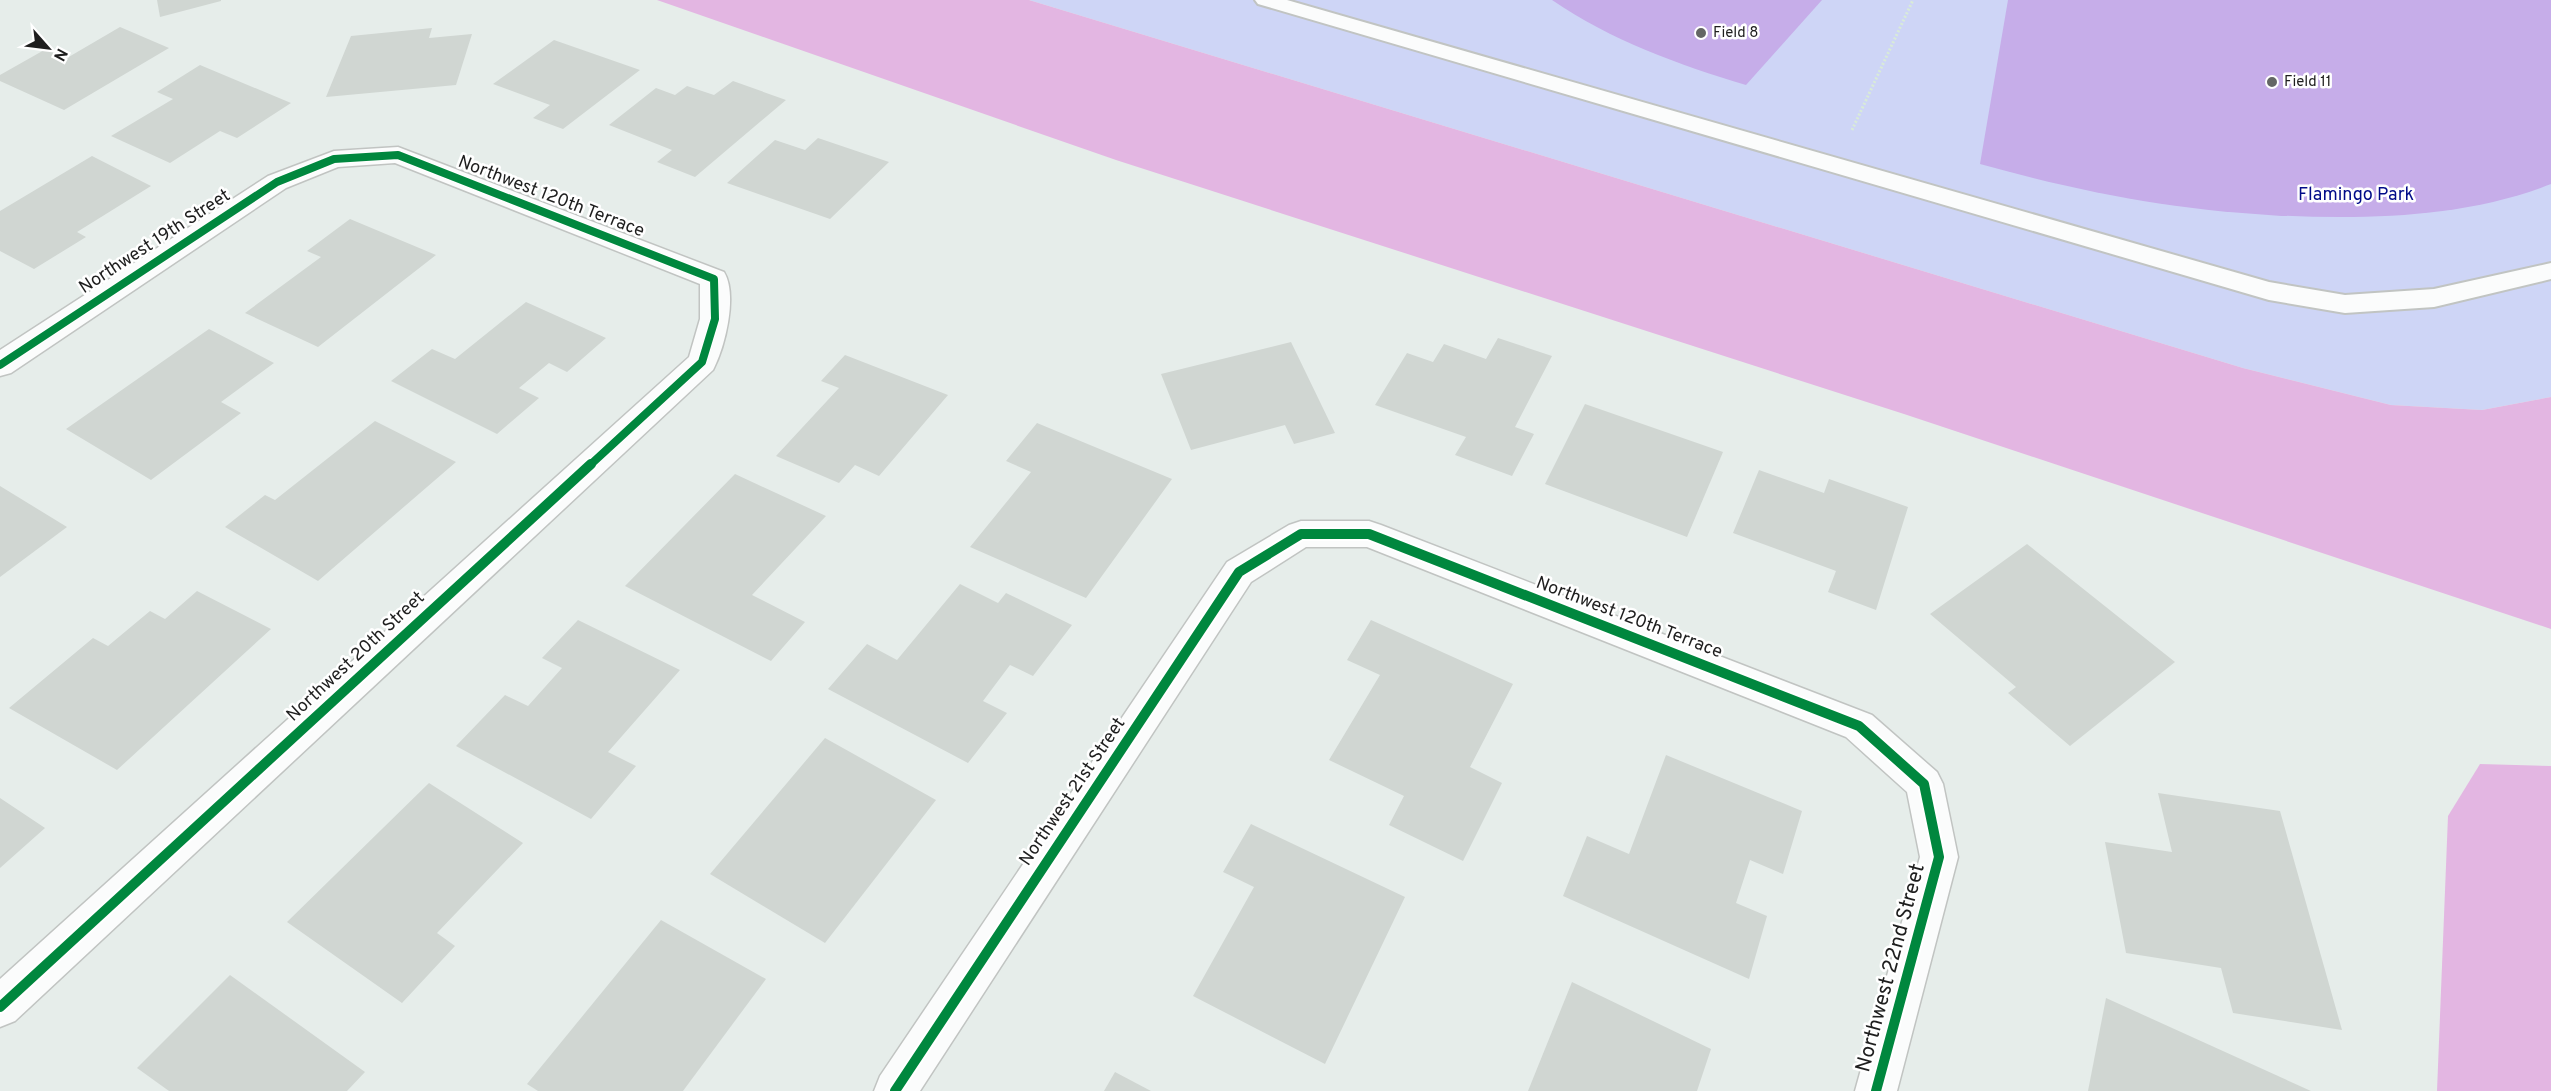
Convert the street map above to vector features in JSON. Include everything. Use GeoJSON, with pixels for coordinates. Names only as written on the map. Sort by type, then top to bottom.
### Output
{"type":"FeatureCollection","features":[{"type":"Feature","properties":{"kind":"street","name":"Northwest 120th Terrace"},"geometry":{"type":"LineString","coordinates":[[334,159],[398,155],[714,279],[716,319]]}},
{"type":"Feature","properties":{"kind":"street","name":"Northwest 19th Street"},"geometry":{"type":"LineString","coordinates":[[0,365],[277,182],[334,159]]}},
{"type":"Feature","properties":{"kind":"street","name":"Northwest 20th Street"},"geometry":{"type":"LineString","coordinates":[[0,1007],[702,362],[716,319]]}},
{"type":"Feature","properties":{"kind":"street","name":"Northwest 120th Terrace"},"geometry":{"type":"LineString","coordinates":[[1301,534],[1369,534],[1859,726],[1924,783]]}},
{"type":"Feature","properties":{"kind":"street","name":"Northwest 21st Street"},"geometry":{"type":"LineString","coordinates":[[895,1091],[1239,572],[1301,534]]}},
{"type":"Feature","properties":{"kind":"street","name":"Northwest 22nd Street"},"geometry":{"type":"LineString","coordinates":[[1876,1091],[1939,857],[1924,783]]}},
{"type":"Feature","properties":{"kind":"lane"},"geometry":{"type":"LineString","coordinates":[[1265,0],[2269,291],[2345,304],[2434,298],[2551,271]]}},
{"type":"Feature","properties":{"kind":"path"},"geometry":{"type":"LineString","coordinates":[[1836,165],[1913,0]]}},
{"type":"Feature","properties":{"kind":"green space","name":"Flamingo Park"},"geometry":{"type":"Polygon","coordinates":[[[1029,0],[2551,0],[2551,397],[2482,410],[2391,405],[2243,368],[1029,0]]]}},
{"type":"Feature","properties":{"kind":"green space","name":"Field 8"},"geometry":{"type":"Polygon","coordinates":[[[1552,0],[1822,0],[1746,85],[1646,50],[1597,27],[1552,0]]]}},
{"type":"Feature","properties":{"kind":"green space","name":"Field 11"},"geometry":{"type":"Polygon","coordinates":[[[2008,0],[2551,0],[2551,184],[2500,200],[2447,210],[2394,216],[2293,216],[2202,209],[2114,196],[1980,164],[2008,0]]]}},
{"type":"Feature","properties":{"kind":"shaded area"},"geometry":{"type":"Polygon","coordinates":[[[657,0],[1029,0],[2243,368],[2391,405],[2482,410],[2551,397],[2551,629],[1904,414],[1116,160],[657,0]]]}},
{"type":"Feature","properties":{"kind":"shaded area"},"geometry":{"type":"Polygon","coordinates":[[[2480,764],[2551,766],[2551,1091],[2437,1091],[2448,816],[2480,764]]]}},
{"type":"Feature","properties":{"kind":"building"},"geometry":{"type":"Polygon","coordinates":[[[157,0],[221,0],[221,1],[160,17],[157,0]]]}},
{"type":"Feature","properties":{"kind":"building"},"geometry":{"type":"Polygon","coordinates":[[[120,27],[169,48],[64,110],[0,81],[0,75],[46,49],[67,58],[120,27]]]}},
{"type":"Feature","properties":{"kind":"building"},"geometry":{"type":"Polygon","coordinates":[[[432,28],[429,38],[472,34],[456,85],[326,97],[351,36],[432,28]]]}},
{"type":"Feature","properties":{"kind":"building"},"geometry":{"type":"Polygon","coordinates":[[[554,40],[640,70],[563,129],[533,118],[550,105],[493,84],[554,40]]]}},
{"type":"Feature","properties":{"kind":"building"},"geometry":{"type":"Polygon","coordinates":[[[200,65],[291,103],[237,138],[220,131],[170,163],[111,136],[173,99],[157,92],[200,65]]]}},
{"type":"Feature","properties":{"kind":"building"},"geometry":{"type":"Polygon","coordinates":[[[733,81],[786,100],[695,177],[657,162],[672,150],[609,125],[656,88],[675,95],[687,86],[714,95],[733,81]]]}},
{"type":"Feature","properties":{"kind":"building"},"geometry":{"type":"Polygon","coordinates":[[[818,138],[889,162],[830,219],[727,183],[775,140],[805,150],[818,138]]]}},
{"type":"Feature","properties":{"kind":"building"},"geometry":{"type":"Polygon","coordinates":[[[92,156],[151,186],[77,232],[86,237],[34,269],[0,251],[0,211],[92,156]]]}},
{"type":"Feature","properties":{"kind":"building"},"geometry":{"type":"Polygon","coordinates":[[[350,219],[436,255],[318,347],[245,313],[321,257],[307,251],[350,219]]]}},
{"type":"Feature","properties":{"kind":"building"},"geometry":{"type":"Polygon","coordinates":[[[526,302],[606,338],[567,372],[549,363],[519,388],[539,398],[497,434],[391,381],[432,349],[455,359],[526,302]]]}},
{"type":"Feature","properties":{"kind":"building"},"geometry":{"type":"Polygon","coordinates":[[[209,329],[274,363],[221,402],[241,413],[151,480],[66,429],[209,329]]]}},
{"type":"Feature","properties":{"kind":"building"},"geometry":{"type":"Polygon","coordinates":[[[1498,338],[1552,356],[1515,427],[1534,434],[1512,476],[1455,455],[1466,437],[1375,405],[1407,353],[1433,362],[1444,344],[1486,359],[1498,338]]]}},
{"type":"Feature","properties":{"kind":"building"},"geometry":{"type":"Polygon","coordinates":[[[1291,342],[1335,433],[1294,444],[1285,425],[1191,450],[1161,374],[1291,342]]]}},
{"type":"Feature","properties":{"kind":"building"},"geometry":{"type":"Polygon","coordinates":[[[845,355],[948,395],[879,476],[855,465],[839,483],[776,456],[839,388],[821,381],[845,355]]]}},
{"type":"Feature","properties":{"kind":"building"},"geometry":{"type":"Polygon","coordinates":[[[1585,404],[1723,452],[1687,537],[1545,484],[1585,404]]]}},
{"type":"Feature","properties":{"kind":"building"},"geometry":{"type":"Polygon","coordinates":[[[375,421],[456,462],[318,581],[225,527],[265,495],[275,500],[375,421]]]}},
{"type":"Feature","properties":{"kind":"building"},"geometry":{"type":"Polygon","coordinates":[[[1037,423],[1172,479],[1086,598],[970,547],[1031,472],[1006,461],[1037,423]]]}},
{"type":"Feature","properties":{"kind":"building"},"geometry":{"type":"Polygon","coordinates":[[[1759,470],[1824,493],[1829,479],[1908,507],[1876,610],[1828,592],[1836,571],[1733,533],[1759,470]]]}},
{"type":"Feature","properties":{"kind":"building"},"geometry":{"type":"Polygon","coordinates":[[[735,474],[826,516],[752,595],[805,622],[771,661],[625,586],[735,474]]]}},
{"type":"Feature","properties":{"kind":"building"},"geometry":{"type":"Polygon","coordinates":[[[0,486],[67,527],[0,577],[0,486]]]}},
{"type":"Feature","properties":{"kind":"building"},"geometry":{"type":"Polygon","coordinates":[[[2027,544],[2175,662],[2070,746],[2008,693],[2016,687],[1930,614],[2027,544]]]}},
{"type":"Feature","properties":{"kind":"building"},"geometry":{"type":"Polygon","coordinates":[[[960,584],[998,603],[1006,593],[1072,625],[1033,676],[1010,665],[983,701],[1007,713],[968,763],[828,689],[867,644],[897,660],[960,584]]]}},
{"type":"Feature","properties":{"kind":"building"},"geometry":{"type":"Polygon","coordinates":[[[197,591],[271,629],[117,770],[9,708],[93,638],[108,646],[150,611],[165,619],[197,591]]]}},
{"type":"Feature","properties":{"kind":"building"},"geometry":{"type":"Polygon","coordinates":[[[578,620],[680,670],[608,752],[636,766],[591,819],[456,746],[505,695],[528,706],[562,668],[542,658],[578,620]]]}},
{"type":"Feature","properties":{"kind":"building"},"geometry":{"type":"Polygon","coordinates":[[[1371,620],[1513,684],[1470,767],[1502,783],[1463,861],[1389,825],[1404,796],[1329,760],[1380,675],[1347,660],[1371,620]]]}},
{"type":"Feature","properties":{"kind":"building"},"geometry":{"type":"Polygon","coordinates":[[[825,738],[936,800],[825,943],[710,874],[825,738]]]}},
{"type":"Feature","properties":{"kind":"building"},"geometry":{"type":"Polygon","coordinates":[[[1666,755],[1802,811],[1783,874],[1750,860],[1736,903],[1767,916],[1749,979],[1563,896],[1587,836],[1629,854],[1666,755]]]}},
{"type":"Feature","properties":{"kind":"building"},"geometry":{"type":"Polygon","coordinates":[[[429,783],[523,843],[437,933],[455,946],[402,1003],[287,922],[429,783]]]}},
{"type":"Feature","properties":{"kind":"building"},"geometry":{"type":"Polygon","coordinates":[[[2158,793],[2280,811],[2342,1030],[2233,1013],[2221,968],[2126,953],[2105,842],[2172,852],[2158,793]]]}},
{"type":"Feature","properties":{"kind":"building"},"geometry":{"type":"Polygon","coordinates":[[[0,798],[45,828],[0,868],[0,798]]]}},
{"type":"Feature","properties":{"kind":"building"},"geometry":{"type":"Polygon","coordinates":[[[1251,824],[1405,897],[1325,1064],[1193,996],[1254,887],[1223,872],[1251,824]]]}},
{"type":"Feature","properties":{"kind":"building"},"geometry":{"type":"Polygon","coordinates":[[[661,920],[766,979],[683,1091],[538,1091],[527,1084],[661,920]]]}},
{"type":"Feature","properties":{"kind":"building"},"geometry":{"type":"Polygon","coordinates":[[[230,975],[365,1072],[347,1091],[169,1091],[137,1068],[230,975]]]}},
{"type":"Feature","properties":{"kind":"building"},"geometry":{"type":"Polygon","coordinates":[[[1572,982],[1711,1049],[1697,1091],[1528,1091],[1572,982]]]}},
{"type":"Feature","properties":{"kind":"building"},"geometry":{"type":"Polygon","coordinates":[[[2106,998],[2311,1091],[2088,1091],[2106,998]]]}},
{"type":"Feature","properties":{"kind":"building"},"geometry":{"type":"Polygon","coordinates":[[[1115,1072],[1151,1091],[1104,1091],[1115,1072]]]}},
{"type":"Feature","properties":{"kind":"cycle path"},"geometry":{"type":"LineString","coordinates":[[0,365],[277,182],[334,159],[398,155],[714,279],[715,319],[702,362],[0,1007]]}},
{"type":"Feature","properties":{"kind":"cycle path"},"geometry":{"type":"LineString","coordinates":[[895,1091],[1239,572],[1301,534],[1369,534],[1859,726],[1924,784],[1939,857],[1876,1091]]}},
{"type":"Feature","properties":{"kind":"place","name":"Field 8"},"geometry":{"type":"Point","coordinates":[1701,33]}},
{"type":"Feature","properties":{"kind":"place","name":"Field 11"},"geometry":{"type":"Point","coordinates":[2272,82]}}]}
